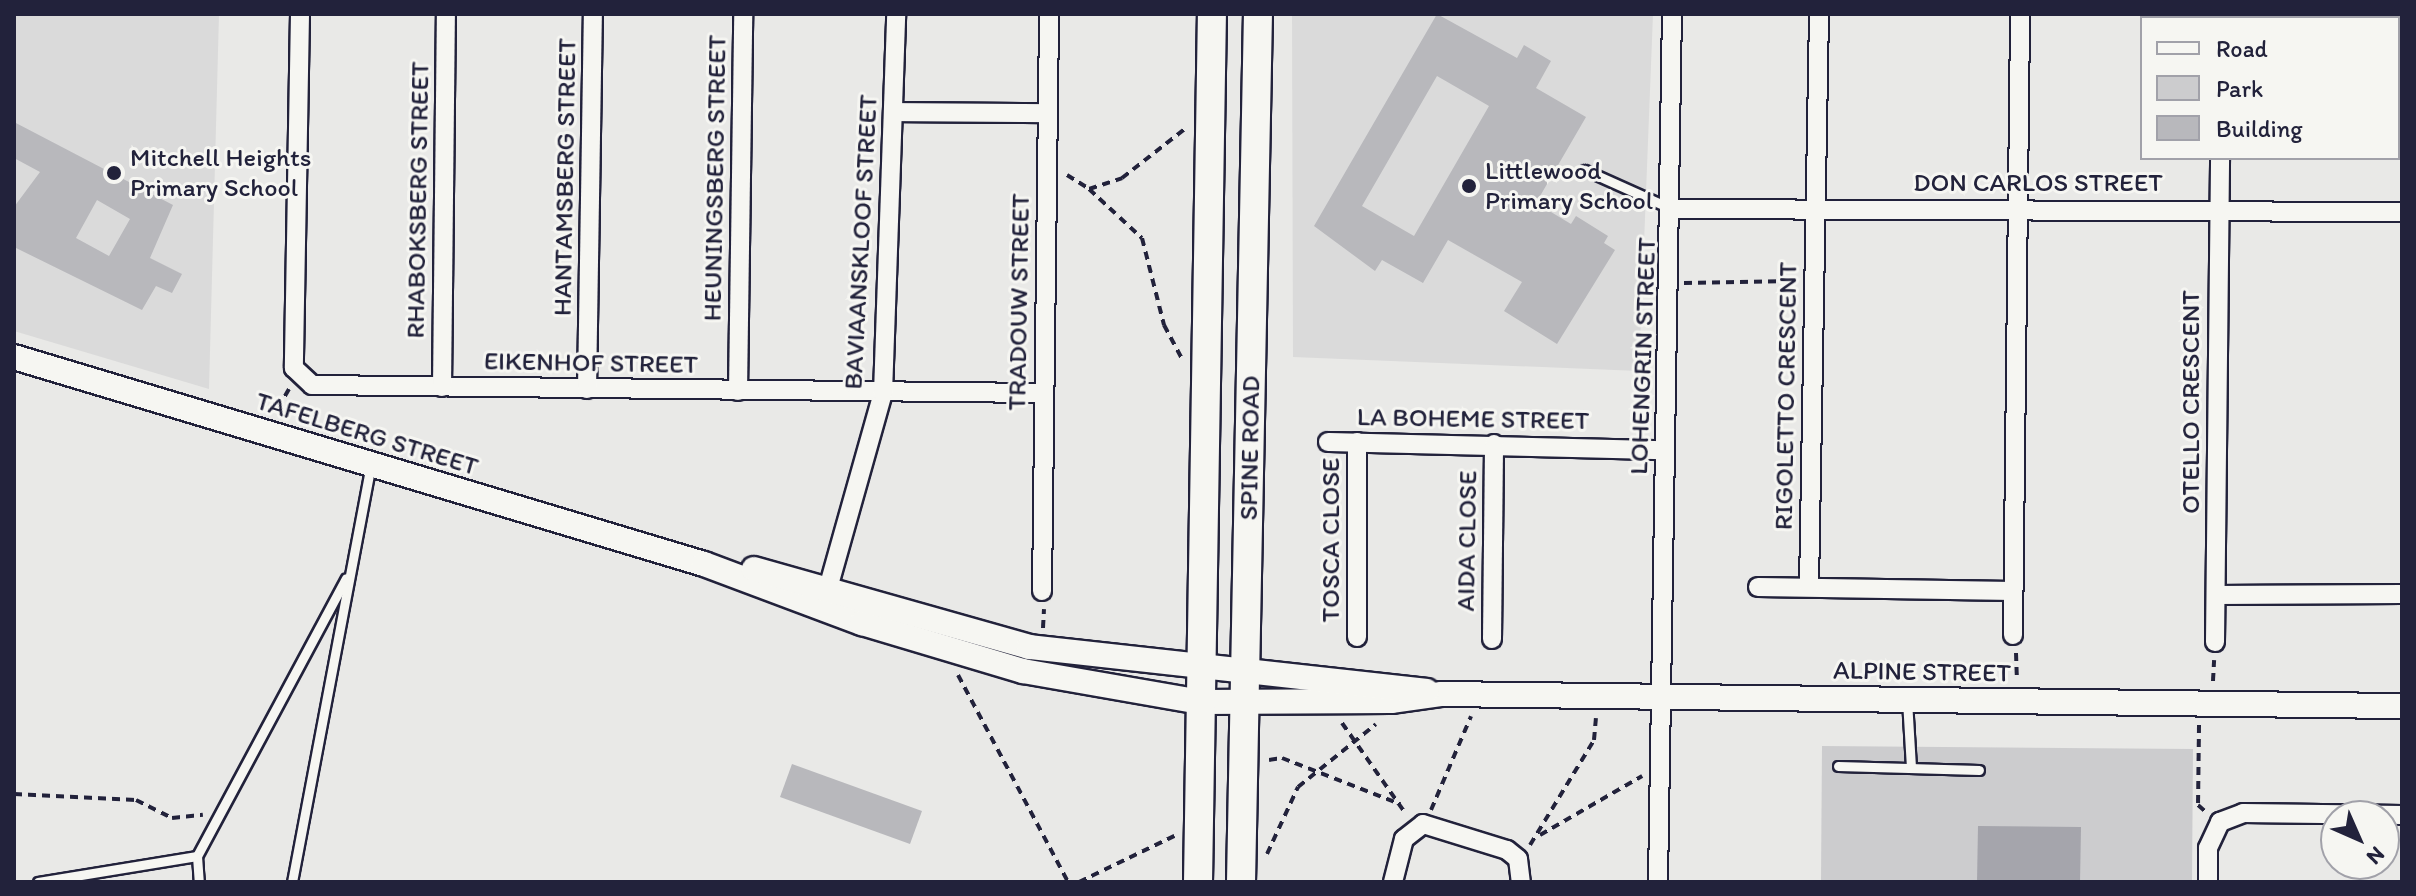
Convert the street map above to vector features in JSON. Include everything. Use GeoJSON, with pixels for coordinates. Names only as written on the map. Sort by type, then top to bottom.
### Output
{"type":"FeatureCollection","features":[{"type":"Feature","properties":{"kind":"main road","name":"SPINE ROAD"},"geometry":{"type":"LineString","coordinates":[[1198,882],[1212,14]]}},
{"type":"Feature","properties":{"kind":"main road","name":"SPINE ROAD"},"geometry":{"type":"LineString","coordinates":[[1241,882],[1249,704],[1258,14]]}},
{"type":"Feature","properties":{"kind":"street"},"geometry":{"type":"LineString","coordinates":[[299,378],[300,14]]}},
{"type":"Feature","properties":{"kind":"street","name":"RHABOKSBERG STREET"},"geometry":{"type":"LineString","coordinates":[[442,387],[446,14]]}},
{"type":"Feature","properties":{"kind":"street","name":"HANTAMSBERG STREET"},"geometry":{"type":"LineString","coordinates":[[587,389],[593,14]]}},
{"type":"Feature","properties":{"kind":"street","name":"HEUNINGSBERG STREET"},"geometry":{"type":"LineString","coordinates":[[738,391],[743,14]]}},
{"type":"Feature","properties":{"kind":"street","name":"BAVIAANSKLOOF STREET"},"geometry":{"type":"LineString","coordinates":[[825,598],[883,393],[896,14]]}},
{"type":"Feature","properties":{"kind":"street","name":"TRADOUW STREET"},"geometry":{"type":"LineString","coordinates":[[1043,592],[1049,14]]}},
{"type":"Feature","properties":{"kind":"street","name":"LOHENGRIN STREET"},"geometry":{"type":"LineString","coordinates":[[1658,882],[1665,450],[1673,209],[1672,14]]}},
{"type":"Feature","properties":{"kind":"street","name":"RIGOLETTO CRESCENT"},"geometry":{"type":"LineString","coordinates":[[1809,587],[1819,14]]}},
{"type":"Feature","properties":{"kind":"street"},"geometry":{"type":"LineString","coordinates":[[2014,639],[2020,14]]}},
{"type":"Feature","properties":{"kind":"street"},"geometry":{"type":"LineString","coordinates":[[894,112],[1048,113]]}},
{"type":"Feature","properties":{"kind":"street","name":"OTELLO CRESCENT"},"geometry":{"type":"LineString","coordinates":[[2215,642],[2220,160]]}},
{"type":"Feature","properties":{"kind":"street","name":"DON CARLOS STREET"},"geometry":{"type":"LineString","coordinates":[[1673,209],[1815,205],[2017,211],[2219,209],[2402,212]]}},
{"type":"Feature","properties":{"kind":"street","name":"TAFELBERG STREET"},"geometry":{"type":"LineString","coordinates":[[14,357],[704,564],[723,562],[1023,671],[1201,702],[1249,704]]}},
{"type":"Feature","properties":{"kind":"street","name":"EIKENHOF STREET"},"geometry":{"type":"LineString","coordinates":[[299,378],[323,386],[1044,393]]}},
{"type":"Feature","properties":{"kind":"street","name":"LA BOHEME STREET"},"geometry":{"type":"LineString","coordinates":[[1328,442],[1665,450]]}},
{"type":"Feature","properties":{"kind":"street","name":"TOSCA CLOSE"},"geometry":{"type":"LineString","coordinates":[[1357,442],[1357,637]]}},
{"type":"Feature","properties":{"kind":"street","name":"AIDA CLOSE"},"geometry":{"type":"LineString","coordinates":[[1492,639],[1494,444]]}},
{"type":"Feature","properties":{"kind":"street"},"geometry":{"type":"LineString","coordinates":[[1758,587],[2013,591]]}},
{"type":"Feature","properties":{"kind":"street"},"geometry":{"type":"LineString","coordinates":[[2216,595],[2402,594]]}},
{"type":"Feature","properties":{"kind":"street","name":"TAFELBERG STREET"},"geometry":{"type":"LineString","coordinates":[[825,598],[1029,647],[1202,669],[1248,671]]}},
{"type":"Feature","properties":{"kind":"street","name":"ALPINE STREET"},"geometry":{"type":"LineString","coordinates":[[1248,671],[1441,694]]}},
{"type":"Feature","properties":{"kind":"street","name":"ALPINE STREET"},"geometry":{"type":"LineString","coordinates":[[1249,704],[1441,694],[2402,706]]}},
{"type":"Feature","properties":{"kind":"street"},"geometry":{"type":"LineString","coordinates":[[2208,882],[2208,848],[2220,822],[2243,813],[2402,815]]}},
{"type":"Feature","properties":{"kind":"street"},"geometry":{"type":"LineString","coordinates":[[1393,882],[1419,825],[1518,859],[1521,882]]}},
{"type":"Feature","properties":{"kind":"lane"},"geometry":{"type":"LineString","coordinates":[[1585,170],[1673,209]]}},
{"type":"Feature","properties":{"kind":"lane"},"geometry":{"type":"LineString","coordinates":[[292,882],[346,578],[371,464]]}},
{"type":"Feature","properties":{"kind":"lane"},"geometry":{"type":"LineString","coordinates":[[199,882],[197,856],[346,578]]}},
{"type":"Feature","properties":{"kind":"lane"},"geometry":{"type":"LineString","coordinates":[[1907,700],[1911,767]]}},
{"type":"Feature","properties":{"kind":"lane"},"geometry":{"type":"LineString","coordinates":[[1838,766],[1979,770]]}},
{"type":"Feature","properties":{"kind":"lane"},"geometry":{"type":"LineString","coordinates":[[38,882],[197,856]]}},
{"type":"Feature","properties":{"kind":"path"},"geometry":{"type":"LineString","coordinates":[[1089,189],[1141,167],[1192,123]]}},
{"type":"Feature","properties":{"kind":"path"},"geometry":{"type":"LineString","coordinates":[[1057,174],[1089,189],[1142,238],[1164,325],[1188,368]]}},
{"type":"Feature","properties":{"kind":"path"},"geometry":{"type":"LineString","coordinates":[[1681,283],[1804,281]]}},
{"type":"Feature","properties":{"kind":"path"},"geometry":{"type":"LineString","coordinates":[[278,408],[299,378]]}},
{"type":"Feature","properties":{"kind":"path"},"geometry":{"type":"LineString","coordinates":[[1043,592],[1043,637]]}},
{"type":"Feature","properties":{"kind":"path"},"geometry":{"type":"LineString","coordinates":[[2014,639],[2017,677]]}},
{"type":"Feature","properties":{"kind":"path"},"geometry":{"type":"LineString","coordinates":[[950,663],[1068,882]]}},
{"type":"Feature","properties":{"kind":"path"},"geometry":{"type":"LineString","coordinates":[[1262,863],[1313,770],[1389,715]]}},
{"type":"Feature","properties":{"kind":"path"},"geometry":{"type":"LineString","coordinates":[[1339,716],[1400,804],[1419,825],[1471,716]]}},
{"type":"Feature","properties":{"kind":"path"},"geometry":{"type":"LineString","coordinates":[[1518,859],[1538,837],[1594,740],[1596,718]]}},
{"type":"Feature","properties":{"kind":"path"},"geometry":{"type":"LineString","coordinates":[[2199,725],[2198,805],[2220,822]]}},
{"type":"Feature","properties":{"kind":"path"},"geometry":{"type":"LineString","coordinates":[[1269,756],[1400,804]]}},
{"type":"Feature","properties":{"kind":"path"},"geometry":{"type":"LineString","coordinates":[[1538,837],[1642,776]]}},
{"type":"Feature","properties":{"kind":"path"},"geometry":{"type":"LineString","coordinates":[[14,794],[136,800],[172,818],[220,813]]}},
{"type":"Feature","properties":{"kind":"path"},"geometry":{"type":"LineString","coordinates":[[1079,882],[1168,843],[1179,825]]}},
{"type":"Feature","properties":{"kind":"shaded area","name":"Mitchell Heights Primary School"},"geometry":{"type":"Polygon","coordinates":[[[14,14],[219,14],[209,389],[14,331],[14,14]]]}},
{"type":"Feature","properties":{"kind":"shaded area","name":"Littlewood Primary School"},"geometry":{"type":"Polygon","coordinates":[[[1292,14],[1653,14],[1639,371],[1293,357],[1292,14]]]}},
{"type":"Feature","properties":{"kind":"shaded area"},"geometry":{"type":"Polygon","coordinates":[[[1978,826],[2081,827],[2080,882],[1977,882],[1978,826]]]}},
{"type":"Feature","properties":{"kind":"green space"},"geometry":{"type":"Polygon","coordinates":[[[1822,746],[2193,749],[2192,882],[1821,882],[1822,746]]]}},
{"type":"Feature","properties":{"kind":"building"},"geometry":{"type":"Polygon","coordinates":[[[1437,14],[1517,58],[1524,45],[1551,61],[1536,88],[1586,117],[1536,203],[1571,224],[1576,216],[1608,236],[1604,243],[1615,250],[1557,344],[1504,311],[1522,282],[1448,240],[1423,283],[1382,260],[1375,271],[1314,226],[1437,14]],[[1437,76],[1362,206],[1414,236],[1489,106],[1437,76]]]}},
{"type":"Feature","properties":{"kind":"building"},"geometry":{"type":"Polygon","coordinates":[[[14,122],[173,205],[150,258],[182,274],[172,293],[156,286],[142,310],[14,247],[14,207],[40,172],[14,158],[14,122]],[[97,200],[76,238],[109,256],[130,219],[97,200]]]}},
{"type":"Feature","properties":{"kind":"building"},"geometry":{"type":"Polygon","coordinates":[[[792,764],[922,811],[910,844],[780,797],[792,764]]]}},
{"type":"Feature","properties":{"kind":"place","name":"Mitchell Heights Primary School"},"geometry":{"type":"Point","coordinates":[114,173]}},
{"type":"Feature","properties":{"kind":"place","name":"Littlewood Primary School"},"geometry":{"type":"Point","coordinates":[1469,186]}}]}
